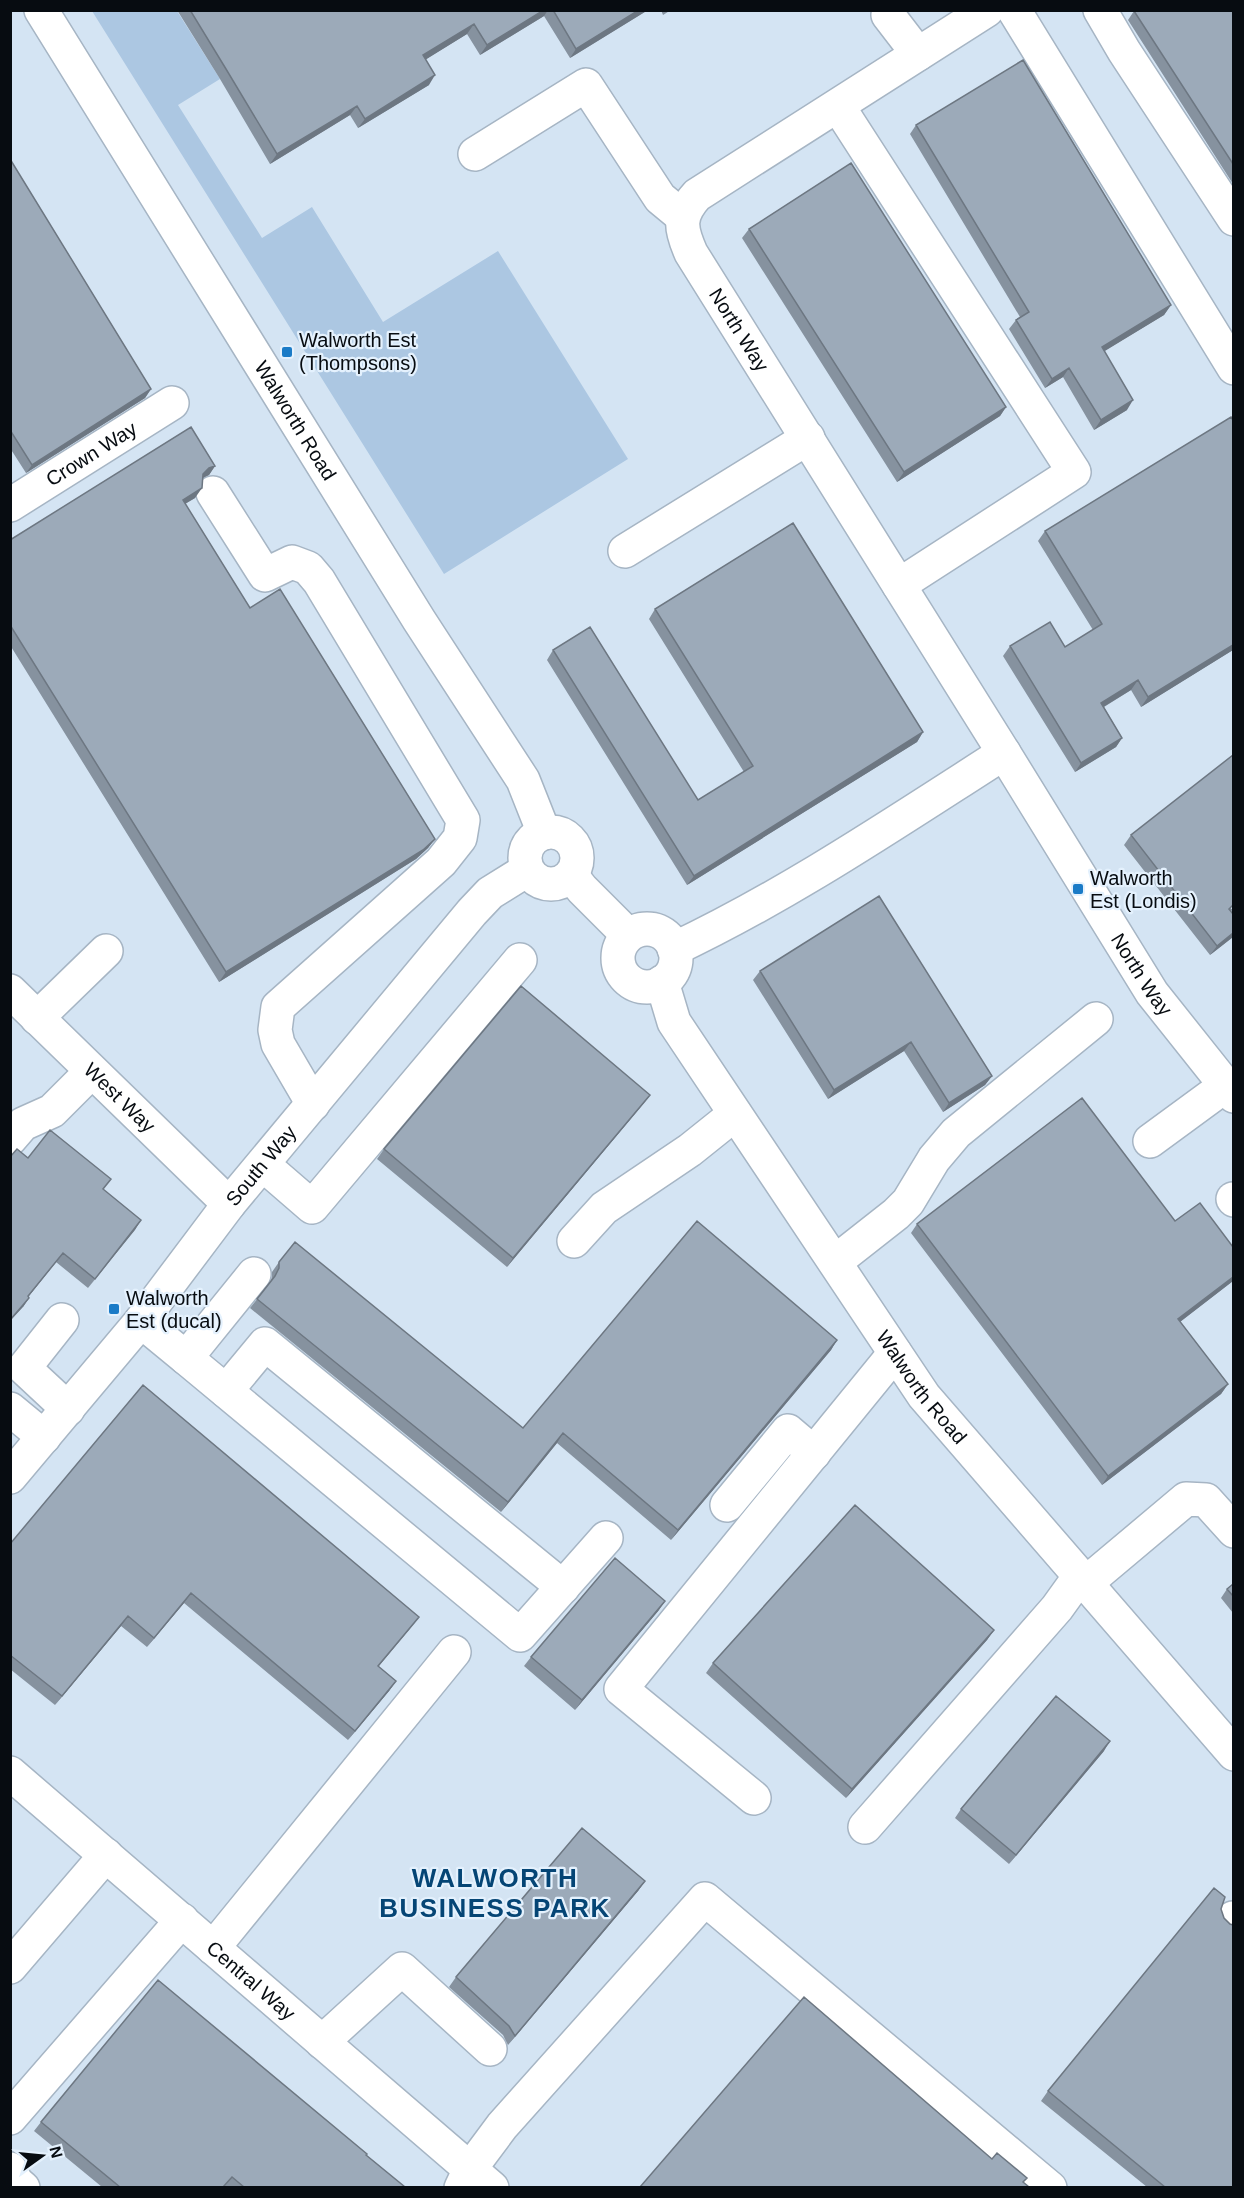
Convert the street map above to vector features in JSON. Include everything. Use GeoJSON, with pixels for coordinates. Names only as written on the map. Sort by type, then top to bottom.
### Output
{"type":"FeatureCollection","features":[{"type":"Feature","properties":{"kind":"street","name":"Walworth Road"},"geometry":{"type":"LineString","coordinates":[[41,10],[419,620],[523,780],[544,833]]}},
{"type":"Feature","properties":{"kind":"street"},"geometry":{"type":"LineString","coordinates":[[475,154],[586,85],[660,198],[683,217],[687,206],[711,184],[987,10]]}},
{"type":"Feature","properties":{"kind":"street"},"geometry":{"type":"LineString","coordinates":[[1014,10],[1233,368]]}},
{"type":"Feature","properties":{"kind":"street"},"geometry":{"type":"LineString","coordinates":[[1100,10],[1233,219]]}},
{"type":"Feature","properties":{"kind":"street"},"geometry":{"type":"LineString","coordinates":[[888,15],[918,54]]}},
{"type":"Feature","properties":{"kind":"street"},"geometry":{"type":"LineString","coordinates":[[838,106],[1074,472],[899,585]]}},
{"type":"Feature","properties":{"kind":"street","name":"North Way"},"geometry":{"type":"LineString","coordinates":[[683,217],[685,238],[691,253],[1005,753],[1152,993],[1229,1091]]}},
{"type":"Feature","properties":{"kind":"street","name":"Crown Way"},"geometry":{"type":"LineString","coordinates":[[10,505],[172,403]]}},
{"type":"Feature","properties":{"kind":"street"},"geometry":{"type":"LineString","coordinates":[[625,551],[808,438]]}},
{"type":"Feature","properties":{"kind":"street"},"geometry":{"type":"LineString","coordinates":[[213,493],[265,576],[292,562],[308,568],[319,581],[463,820],[460,838],[441,862],[278,1007],[275,1030],[278,1044],[313,1104]]}},
{"type":"Feature","properties":{"kind":"street"},"geometry":{"type":"LineString","coordinates":[[674,949],[788,890],[1005,753]]}},
{"type":"Feature","properties":{"kind":"street"},"geometry":{"type":"LineString","coordinates":[[544,833],[561,834],[569,839],[574,847],[577,856],[576,865],[565,881],[547,884],[538,882],[527,870],[525,852],[535,837],[544,833]]}},
{"type":"Feature","properties":{"kind":"street","name":"South Way"},"geometry":{"type":"LineString","coordinates":[[10,1477],[141,1321],[229,1204],[472,912],[490,893],[527,870]]}},
{"type":"Feature","properties":{"kind":"street"},"geometry":{"type":"LineString","coordinates":[[571,874],[600,908],[628,935]]}},
{"type":"Feature","properties":{"kind":"street"},"geometry":{"type":"LineString","coordinates":[[645,929],[655,930],[670,940],[674,949],[674,967],[662,982],[653,986],[643,986],[626,978],[620,970],[618,952],[628,935],[645,929]]}},
{"type":"Feature","properties":{"kind":"street"},"geometry":{"type":"LineString","coordinates":[[38,1018],[106,951]]}},
{"type":"Feature","properties":{"kind":"street"},"geometry":{"type":"LineString","coordinates":[[275,1175],[312,1207],[520,960]]}},
{"type":"Feature","properties":{"kind":"street","name":"Walworth Road"},"geometry":{"type":"LineString","coordinates":[[662,982],[674,1022],[924,1395],[1233,1754]]}},
{"type":"Feature","properties":{"kind":"street","name":"West Way"},"geometry":{"type":"LineString","coordinates":[[10,991],[229,1204]]}},
{"type":"Feature","properties":{"kind":"street"},"geometry":{"type":"LineString","coordinates":[[835,1262],[908,1202],[934,1159],[956,1133],[1096,1019]]}},
{"type":"Feature","properties":{"kind":"street"},"geometry":{"type":"LineString","coordinates":[[10,1139],[23,1124],[52,1111],[91,1072]]}},
{"type":"Feature","properties":{"kind":"street"},"geometry":{"type":"LineString","coordinates":[[1150,1141],[1229,1091]]}},
{"type":"Feature","properties":{"kind":"street"},"geometry":{"type":"LineString","coordinates":[[574,1241],[604,1208],[690,1150],[735,1114]]}},
{"type":"Feature","properties":{"kind":"street"},"geometry":{"type":"LineString","coordinates":[[186,1358],[254,1274]]}},
{"type":"Feature","properties":{"kind":"street"},"geometry":{"type":"LineString","coordinates":[[62,1320],[24,1368],[68,1409]]}},
{"type":"Feature","properties":{"kind":"street"},"geometry":{"type":"LineString","coordinates":[[141,1321],[520,1635],[606,1538]]}},
{"type":"Feature","properties":{"kind":"street"},"geometry":{"type":"LineString","coordinates":[[225,1391],[265,1344],[563,1587]]}},
{"type":"Feature","properties":{"kind":"street"},"geometry":{"type":"LineString","coordinates":[[754,1798],[621,1689],[895,1353]]}},
{"type":"Feature","properties":{"kind":"street"},"geometry":{"type":"LineString","coordinates":[[10,1409],[44,1437]]}},
{"type":"Feature","properties":{"kind":"street"},"geometry":{"type":"LineString","coordinates":[[727,1505],[788,1431],[814,1453]]}},
{"type":"Feature","properties":{"kind":"street"},"geometry":{"type":"LineString","coordinates":[[865,1827],[1083,1579],[1186,1499],[1206,1500],[1233,1531]]}},
{"type":"Feature","properties":{"kind":"street"},"geometry":{"type":"LineString","coordinates":[[213,1948],[454,1652]]}},
{"type":"Feature","properties":{"kind":"street","name":"Central Way"},"geometry":{"type":"LineString","coordinates":[[10,1773],[322,2042],[474,2181]]}},
{"type":"Feature","properties":{"kind":"street"},"geometry":{"type":"LineString","coordinates":[[10,1966],[106,1855]]}},
{"type":"Feature","properties":{"kind":"street"},"geometry":{"type":"LineString","coordinates":[[474,2181],[502,2126],[705,1899],[1050,2187]]}},
{"type":"Feature","properties":{"kind":"street"},"geometry":{"type":"LineString","coordinates":[[10,2118],[182,1920]]}},
{"type":"Feature","properties":{"kind":"street"},"geometry":{"type":"LineString","coordinates":[[322,2042],[402,1970],[490,2049]]}},
{"type":"Feature","properties":{"kind":"street"},"geometry":{"type":"LineString","coordinates":[[10,2169],[16,2182],[23,2187]]}},
{"type":"Feature","properties":{"kind":"shaded area"},"geometry":{"type":"Polygon","coordinates":[[[92,11],[177,11],[220,79],[178,105],[262,238],[312,207],[383,322],[498,251],[628,459],[444,574],[92,11]]]}},
{"type":"Feature","properties":{"kind":"building"},"geometry":{"type":"Polygon","coordinates":[[[190,10],[544,10],[487,45],[474,24],[423,55],[435,75],[365,119],[357,106],[277,154],[190,10]]]}},
{"type":"Feature","properties":{"kind":"building"},"geometry":{"type":"Polygon","coordinates":[[[553,10],[639,10],[576,49],[553,10]]]}},
{"type":"Feature","properties":{"kind":"building"},"geometry":{"type":"Polygon","coordinates":[[[1233,10],[1233,164],[1134,11],[1233,10]]]}},
{"type":"Feature","properties":{"kind":"building"},"geometry":{"type":"Polygon","coordinates":[[[1023,60],[1171,305],[1102,347],[1133,400],[1101,420],[1069,368],[1052,379],[1016,320],[1029,312],[916,125],[1023,60]]]}},
{"type":"Feature","properties":{"kind":"building"},"geometry":{"type":"Polygon","coordinates":[[[10,159],[151,389],[32,465],[10,430],[10,159]]]}},
{"type":"Feature","properties":{"kind":"building"},"geometry":{"type":"Polygon","coordinates":[[[851,163],[1006,407],[904,472],[749,229],[851,163]]]}},
{"type":"Feature","properties":{"kind":"building"},"geometry":{"type":"Polygon","coordinates":[[[1231,417],[1233,420],[1233,645],[1148,697],[1138,680],[1101,703],[1122,738],[1081,763],[1010,646],[1050,622],[1065,647],[1102,624],[1045,531],[1231,417]]]}},
{"type":"Feature","properties":{"kind":"building"},"geometry":{"type":"Polygon","coordinates":[[[191,427],[215,466],[203,474],[202,488],[183,500],[250,608],[280,589],[435,839],[423,850],[226,972],[10,625],[10,540],[191,427]]]}},
{"type":"Feature","properties":{"kind":"building"},"geometry":{"type":"Polygon","coordinates":[[[793,523],[923,732],[694,876],[553,650],[590,627],[698,800],[753,766],[655,609],[793,523]]]}},
{"type":"Feature","properties":{"kind":"building"},"geometry":{"type":"Polygon","coordinates":[[[1233,755],[1233,905],[1229,909],[1233,914],[1233,933],[1217,946],[1131,835],[1233,755]]]}},
{"type":"Feature","properties":{"kind":"building"},"geometry":{"type":"Polygon","coordinates":[[[879,896],[992,1076],[949,1103],[911,1042],[834,1090],[760,971],[879,896]]]}},
{"type":"Feature","properties":{"kind":"building"},"geometry":{"type":"Polygon","coordinates":[[[521,986],[650,1095],[513,1258],[384,1149],[521,986]]]}},
{"type":"Feature","properties":{"kind":"building"},"geometry":{"type":"Polygon","coordinates":[[[1082,1098],[1175,1221],[1200,1203],[1233,1247],[1233,1277],[1178,1319],[1228,1384],[1108,1476],[917,1224],[1082,1098]]]}},
{"type":"Feature","properties":{"kind":"building"},"geometry":{"type":"Polygon","coordinates":[[[50,1130],[111,1179],[103,1189],[141,1220],[95,1279],[63,1253],[10,1320],[10,1157],[17,1149],[28,1158],[50,1130]]]}},
{"type":"Feature","properties":{"kind":"building"},"geometry":{"type":"Polygon","coordinates":[[[697,1221],[837,1340],[678,1530],[563,1433],[508,1502],[257,1299],[275,1276],[279,1262],[295,1242],[523,1428],[697,1221]]]}},
{"type":"Feature","properties":{"kind":"building"},"geometry":{"type":"Polygon","coordinates":[[[143,1385],[419,1617],[378,1666],[396,1681],[355,1731],[191,1593],[154,1638],[128,1616],[62,1696],[10,1655],[10,1544],[143,1385]]]}},
{"type":"Feature","properties":{"kind":"building"},"geometry":{"type":"Polygon","coordinates":[[[855,1505],[994,1630],[852,1789],[713,1663],[855,1505]]]}},
{"type":"Feature","properties":{"kind":"building"},"geometry":{"type":"Polygon","coordinates":[[[615,1558],[665,1601],[582,1700],[531,1657],[615,1558]]]}},
{"type":"Feature","properties":{"kind":"building"},"geometry":{"type":"Polygon","coordinates":[[[1233,1584],[1233,1596],[1227,1589],[1233,1584]]]}},
{"type":"Feature","properties":{"kind":"building"},"geometry":{"type":"Polygon","coordinates":[[[1056,1696],[1110,1741],[1016,1855],[961,1809],[1056,1696]]]}},
{"type":"Feature","properties":{"kind":"building"},"geometry":{"type":"Polygon","coordinates":[[[582,1828],[645,1881],[515,2036],[509,2026],[456,1977],[582,1828]]]}},
{"type":"Feature","properties":{"kind":"building"},"geometry":{"type":"Polygon","coordinates":[[[1214,1888],[1225,1897],[1221,1909],[1224,1918],[1233,1925],[1233,2187],[1165,2187],[1048,2091],[1214,1888]]]}},
{"type":"Feature","properties":{"kind":"building"},"geometry":{"type":"Polygon","coordinates":[[[158,1980],[405,2187],[244,2187],[232,2177],[223,2187],[120,2187],[41,2122],[158,1980]]]}},
{"type":"Feature","properties":{"kind":"building"},"geometry":{"type":"Polygon","coordinates":[[[804,1997],[992,2159],[997,2153],[1027,2178],[1023,2182],[1029,2187],[640,2187],[804,1997]]]}},
{"type":"Feature","properties":{"kind":"place","name":"Walworth Est (Thompsons)"},"geometry":{"type":"Point","coordinates":[287,352]}},
{"type":"Feature","properties":{"kind":"place","name":"Walworth Est (Londis)"},"geometry":{"type":"Point","coordinates":[1078,889]}},
{"type":"Feature","properties":{"kind":"place","name":"Walworth Est (ducal)"},"geometry":{"type":"Point","coordinates":[114,1309]}},
{"type":"Feature","properties":{"kind":"district","name":"WALWORTH BUSINESS PARK"},"geometry":{"type":"Point","coordinates":[495,1893]}}]}
